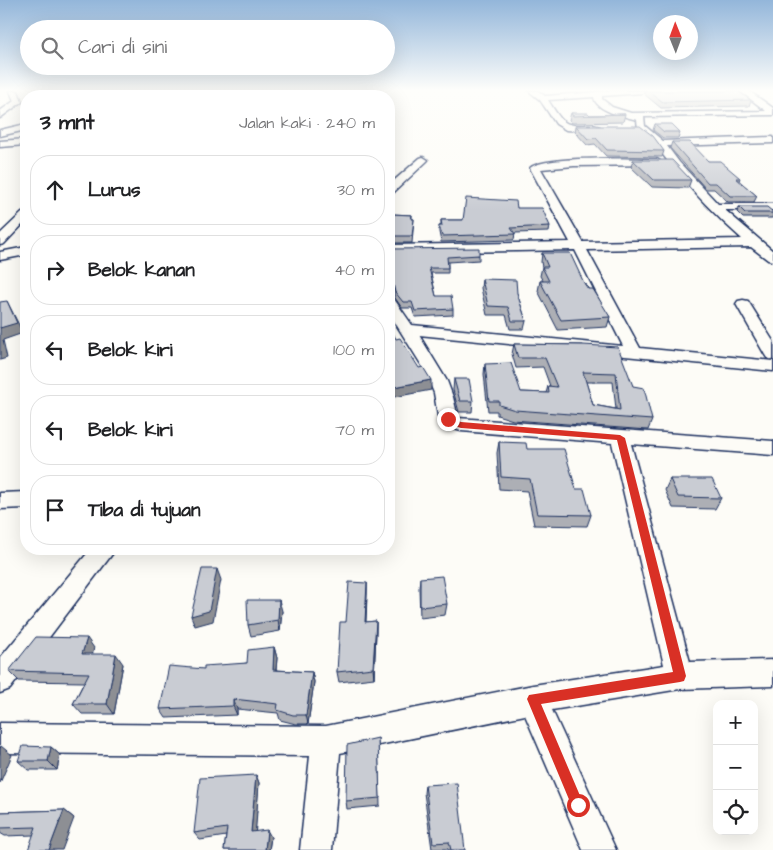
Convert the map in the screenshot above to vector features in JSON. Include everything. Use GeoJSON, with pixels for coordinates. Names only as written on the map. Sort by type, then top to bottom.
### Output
{"type":"FeatureCollection","features":[{"type":"Feature","properties":{"kind":"street"},"geometry":{"type":"LineString","coordinates":[[643,131],[656,137],[673,162],[753,243],[773,257]]}},
{"type":"Feature","properties":{"kind":"street"},"geometry":{"type":"LineString","coordinates":[[661,143],[773,140]]}},
{"type":"Feature","properties":{"kind":"street"},"geometry":{"type":"LineString","coordinates":[[0,144],[20,142]]}},
{"type":"Feature","properties":{"kind":"street"},"geometry":{"type":"LineString","coordinates":[[0,153],[18,153]]}},
{"type":"Feature","properties":{"kind":"street"},"geometry":{"type":"LineString","coordinates":[[395,186],[423,160]]}},
{"type":"Feature","properties":{"kind":"street"},"geometry":{"type":"LineString","coordinates":[[634,351],[579,245],[535,170],[536,167],[564,164],[673,162]]}},
{"type":"Feature","properties":{"kind":"street"},"geometry":{"type":"LineString","coordinates":[[716,206],[773,207]]}},
{"type":"Feature","properties":{"kind":"street"},"geometry":{"type":"LineString","coordinates":[[7,218],[20,217]]}},
{"type":"Feature","properties":{"kind":"street"},"geometry":{"type":"LineString","coordinates":[[0,240],[20,221]]}},
{"type":"Feature","properties":{"kind":"street"},"geometry":{"type":"LineString","coordinates":[[395,249],[753,243]]}},
{"type":"Feature","properties":{"kind":"street"},"geometry":{"type":"LineString","coordinates":[[0,256],[20,252]]}},
{"type":"Feature","properties":{"kind":"street"},"geometry":{"type":"LineString","coordinates":[[743,304],[773,355]]}},
{"type":"Feature","properties":{"kind":"street"},"geometry":{"type":"LineString","coordinates":[[395,311],[432,365],[444,395],[446,414],[451,422],[461,425],[620,438],[773,448]]}},
{"type":"Feature","properties":{"kind":"street"},"geometry":{"type":"LineString","coordinates":[[407,329],[773,366]]}},
{"type":"Feature","properties":{"kind":"street"},"geometry":{"type":"LineString","coordinates":[[620,438],[680,676]]}},
{"type":"Feature","properties":{"kind":"street"},"geometry":{"type":"LineString","coordinates":[[0,500],[20,500]]}},
{"type":"Feature","properties":{"kind":"street"},"geometry":{"type":"LineString","coordinates":[[0,680],[101,555]]}},
{"type":"Feature","properties":{"kind":"street"},"geometry":{"type":"LineString","coordinates":[[0,738],[326,741],[533,699],[680,676],[772,675]]}},
{"type":"Feature","properties":{"kind":"street"},"geometry":{"type":"LineString","coordinates":[[533,699],[578,805],[600,850]]}},
{"type":"Feature","properties":{"kind":"street"},"geometry":{"type":"LineString","coordinates":[[316,850],[326,741]]}},
{"type":"Feature","properties":{"kind":"building"},"geometry":{"type":"Polygon","coordinates":[[[580,131],[646,131],[653,136],[664,151],[607,150],[596,138],[588,139],[580,131]]]}},
{"type":"Feature","properties":{"kind":"building"},"geometry":{"type":"Polygon","coordinates":[[[662,131],[680,132],[664,132],[662,131]]]}},
{"type":"Feature","properties":{"kind":"building"},"geometry":{"type":"Polygon","coordinates":[[[672,142],[690,142],[708,161],[720,161],[757,196],[730,196],[716,183],[708,183],[672,142]]]}},
{"type":"Feature","properties":{"kind":"building"},"geometry":{"type":"Polygon","coordinates":[[[633,160],[672,160],[691,180],[654,180],[633,160]]]}},
{"type":"Feature","properties":{"kind":"building"},"geometry":{"type":"Polygon","coordinates":[[[466,198],[516,201],[517,208],[542,208],[550,226],[511,228],[515,234],[442,236],[439,226],[442,226],[441,220],[463,220],[466,198]]]}},
{"type":"Feature","properties":{"kind":"building"},"geometry":{"type":"Polygon","coordinates":[[[739,207],[767,207],[773,213],[745,213],[739,207]]]}},
{"type":"Feature","properties":{"kind":"building"},"geometry":{"type":"Polygon","coordinates":[[[395,214],[412,215],[411,219],[414,219],[412,236],[395,236],[395,214]]]}},
{"type":"Feature","properties":{"kind":"building"},"geometry":{"type":"Polygon","coordinates":[[[479,248],[479,255],[447,257],[448,268],[429,268],[436,296],[451,296],[453,309],[415,311],[412,302],[403,302],[395,292],[395,249],[479,248]]]}},
{"type":"Feature","properties":{"kind":"building"},"geometry":{"type":"Polygon","coordinates":[[[542,253],[570,253],[584,283],[588,289],[593,289],[610,317],[561,320],[540,281],[549,281],[542,267],[548,267],[542,253]]]}},
{"type":"Feature","properties":{"kind":"building"},"geometry":{"type":"Polygon","coordinates":[[[482,279],[516,280],[517,293],[526,321],[512,321],[508,307],[488,306],[482,279]]]}},
{"type":"Feature","properties":{"kind":"building"},"geometry":{"type":"Polygon","coordinates":[[[7,301],[17,323],[0,328],[0,302],[7,301]]]}},
{"type":"Feature","properties":{"kind":"building"},"geometry":{"type":"Polygon","coordinates":[[[395,337],[396,339],[400,338],[419,368],[423,367],[431,380],[395,387],[395,337]]]}},
{"type":"Feature","properties":{"kind":"building"},"geometry":{"type":"Polygon","coordinates":[[[514,344],[618,347],[633,386],[644,388],[652,420],[515,410],[499,405],[499,401],[489,401],[485,364],[511,363],[521,392],[549,393],[548,386],[557,387],[545,358],[518,358],[514,344]],[[583,372],[593,405],[620,410],[616,373],[583,372]]]}},
{"type":"Feature","properties":{"kind":"building"},"geometry":{"type":"Polygon","coordinates":[[[454,379],[469,379],[473,401],[460,401],[454,379]]]}},
{"type":"Feature","properties":{"kind":"building"},"geometry":{"type":"Polygon","coordinates":[[[499,442],[526,443],[527,449],[564,449],[576,489],[584,489],[591,515],[537,514],[530,479],[501,477],[499,442]]]}},
{"type":"Feature","properties":{"kind":"building"},"geometry":{"type":"Polygon","coordinates":[[[670,479],[712,479],[721,498],[678,497],[670,479]]]}},
{"type":"Feature","properties":{"kind":"building"},"geometry":{"type":"Polygon","coordinates":[[[202,569],[217,569],[209,611],[191,616],[202,569]]]}},
{"type":"Feature","properties":{"kind":"building"},"geometry":{"type":"Polygon","coordinates":[[[442,576],[447,604],[420,607],[420,578],[442,576]]]}},
{"type":"Feature","properties":{"kind":"building"},"geometry":{"type":"Polygon","coordinates":[[[349,582],[367,583],[365,622],[376,621],[373,668],[337,672],[340,622],[346,622],[349,582]]]}},
{"type":"Feature","properties":{"kind":"building"},"geometry":{"type":"Polygon","coordinates":[[[247,600],[279,600],[278,620],[248,625],[247,600]]]}},
{"type":"Feature","properties":{"kind":"building"},"geometry":{"type":"Polygon","coordinates":[[[36,637],[87,638],[82,654],[116,654],[107,704],[73,704],[89,673],[9,671],[36,637]]]}},
{"type":"Feature","properties":{"kind":"building"},"geometry":{"type":"Polygon","coordinates":[[[274,647],[273,670],[312,672],[306,715],[293,715],[277,710],[278,704],[233,699],[233,706],[160,709],[169,666],[204,669],[204,666],[247,663],[248,650],[274,647]]]}},
{"type":"Feature","properties":{"kind":"building"},"geometry":{"type":"Polygon","coordinates":[[[378,738],[380,798],[346,801],[347,745],[378,738]]]}},
{"type":"Feature","properties":{"kind":"building"},"geometry":{"type":"Polygon","coordinates":[[[23,746],[51,747],[48,761],[18,761],[23,746]]]}},
{"type":"Feature","properties":{"kind":"building"},"geometry":{"type":"Polygon","coordinates":[[[256,775],[251,832],[267,830],[265,850],[224,850],[227,828],[194,833],[200,778],[256,775]]]}},
{"type":"Feature","properties":{"kind":"building"},"geometry":{"type":"Polygon","coordinates":[[[457,783],[465,850],[451,850],[449,842],[433,843],[425,785],[457,783]]]}},
{"type":"Feature","properties":{"kind":"building"},"geometry":{"type":"Polygon","coordinates":[[[64,810],[49,850],[28,850],[36,827],[0,828],[0,812],[64,810]]]}},
{"type":"Feature","properties":{"kind":"route"},"geometry":{"type":"LineString","coordinates":[[448,419],[461,425],[620,438],[680,676],[533,699],[578,805]]}}]}
